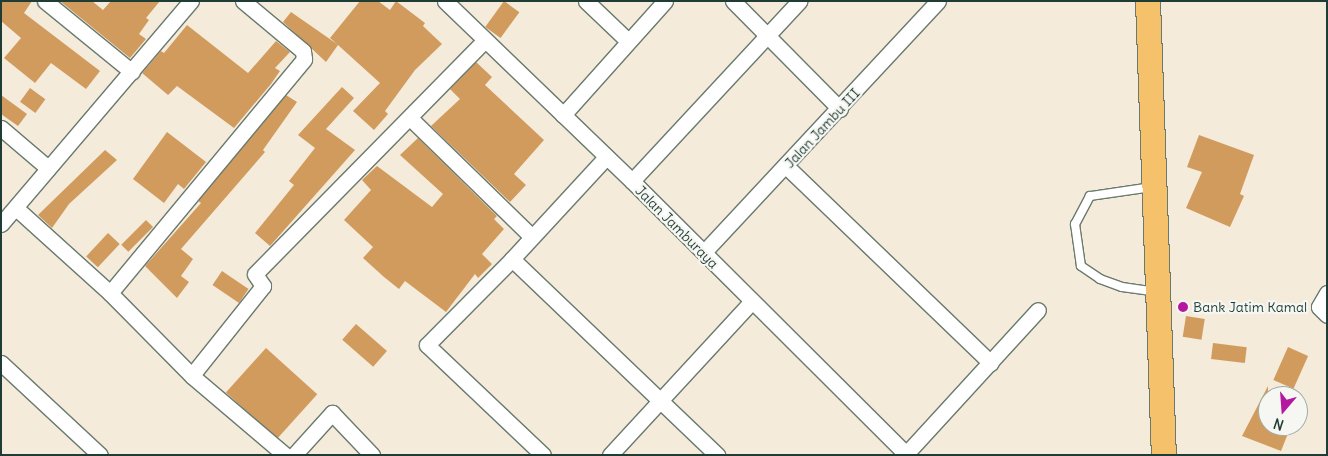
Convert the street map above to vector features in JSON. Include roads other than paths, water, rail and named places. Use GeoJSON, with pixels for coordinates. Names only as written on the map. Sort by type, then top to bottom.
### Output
{"type":"FeatureCollection","features":[{"type":"Feature","properties":{"kind":"highway"},"geometry":{"type":"LineString","coordinates":[[1148,1],[1164,455]]}},
{"type":"Feature","properties":{"kind":"street"},"geometry":{"type":"LineString","coordinates":[[45,1],[132,72]]}},
{"type":"Feature","properties":{"kind":"street"},"geometry":{"type":"LineString","coordinates":[[1,224],[17,208],[48,168],[191,1]]}},
{"type":"Feature","properties":{"kind":"street"},"geometry":{"type":"LineString","coordinates":[[110,293],[304,59],[304,50],[243,1]]}},
{"type":"Feature","properties":{"kind":"street","name":"Jalan Jamburaya"},"geometry":{"type":"LineString","coordinates":[[445,1],[632,181],[704,252],[751,302],[907,454]]}},
{"type":"Feature","properties":{"kind":"street"},"geometry":{"type":"LineString","coordinates":[[586,1],[628,41]]}},
{"type":"Feature","properties":{"kind":"street"},"geometry":{"type":"LineString","coordinates":[[563,115],[665,1]]}},
{"type":"Feature","properties":{"kind":"street"},"geometry":{"type":"LineString","coordinates":[[733,1],[840,109]]}},
{"type":"Feature","properties":{"kind":"street"},"geometry":{"type":"LineString","coordinates":[[632,181],[799,1]]}},
{"type":"Feature","properties":{"kind":"street","name":"Jalan Jambu III"},"geometry":{"type":"LineString","coordinates":[[704,252],[840,109],[938,1]]}},
{"type":"Feature","properties":{"kind":"street"},"geometry":{"type":"LineString","coordinates":[[192,375],[263,286],[255,274],[485,40]]}},
{"type":"Feature","properties":{"kind":"street"},"geometry":{"type":"LineString","coordinates":[[410,118],[532,236]]}},
{"type":"Feature","properties":{"kind":"street"},"geometry":{"type":"LineString","coordinates":[[1,128],[48,168]]}},
{"type":"Feature","properties":{"kind":"street"},"geometry":{"type":"LineString","coordinates":[[543,455],[427,345],[512,259],[606,156]]}},
{"type":"Feature","properties":{"kind":"street"},"geometry":{"type":"LineString","coordinates":[[786,166],[991,364]]}},
{"type":"Feature","properties":{"kind":"street"},"geometry":{"type":"LineString","coordinates":[[17,208],[110,293],[192,375],[283,454],[332,413],[372,455]]}},
{"type":"Feature","properties":{"kind":"street"},"geometry":{"type":"LineString","coordinates":[[512,259],[717,455]]}},
{"type":"Feature","properties":{"kind":"street"},"geometry":{"type":"LineString","coordinates":[[1327,294],[1319,306],[1327,315]]}},
{"type":"Feature","properties":{"kind":"street"},"geometry":{"type":"LineString","coordinates":[[610,455],[751,302]]}},
{"type":"Feature","properties":{"kind":"street"},"geometry":{"type":"LineString","coordinates":[[907,454],[991,364],[1038,310]]}},
{"type":"Feature","properties":{"kind":"street"},"geometry":{"type":"LineString","coordinates":[[1,363],[100,455]]}},
{"type":"Feature","properties":{"kind":"lane"},"geometry":{"type":"LineString","coordinates":[[1156,187],[1090,196],[1075,224],[1081,266],[1100,279],[1122,287],[1158,292]]}},
{"type":"Feature","properties":{"kind":"place","name":"Bank Jatim Kamal"},"geometry":{"type":"Point","coordinates":[1183,307]}}]}
